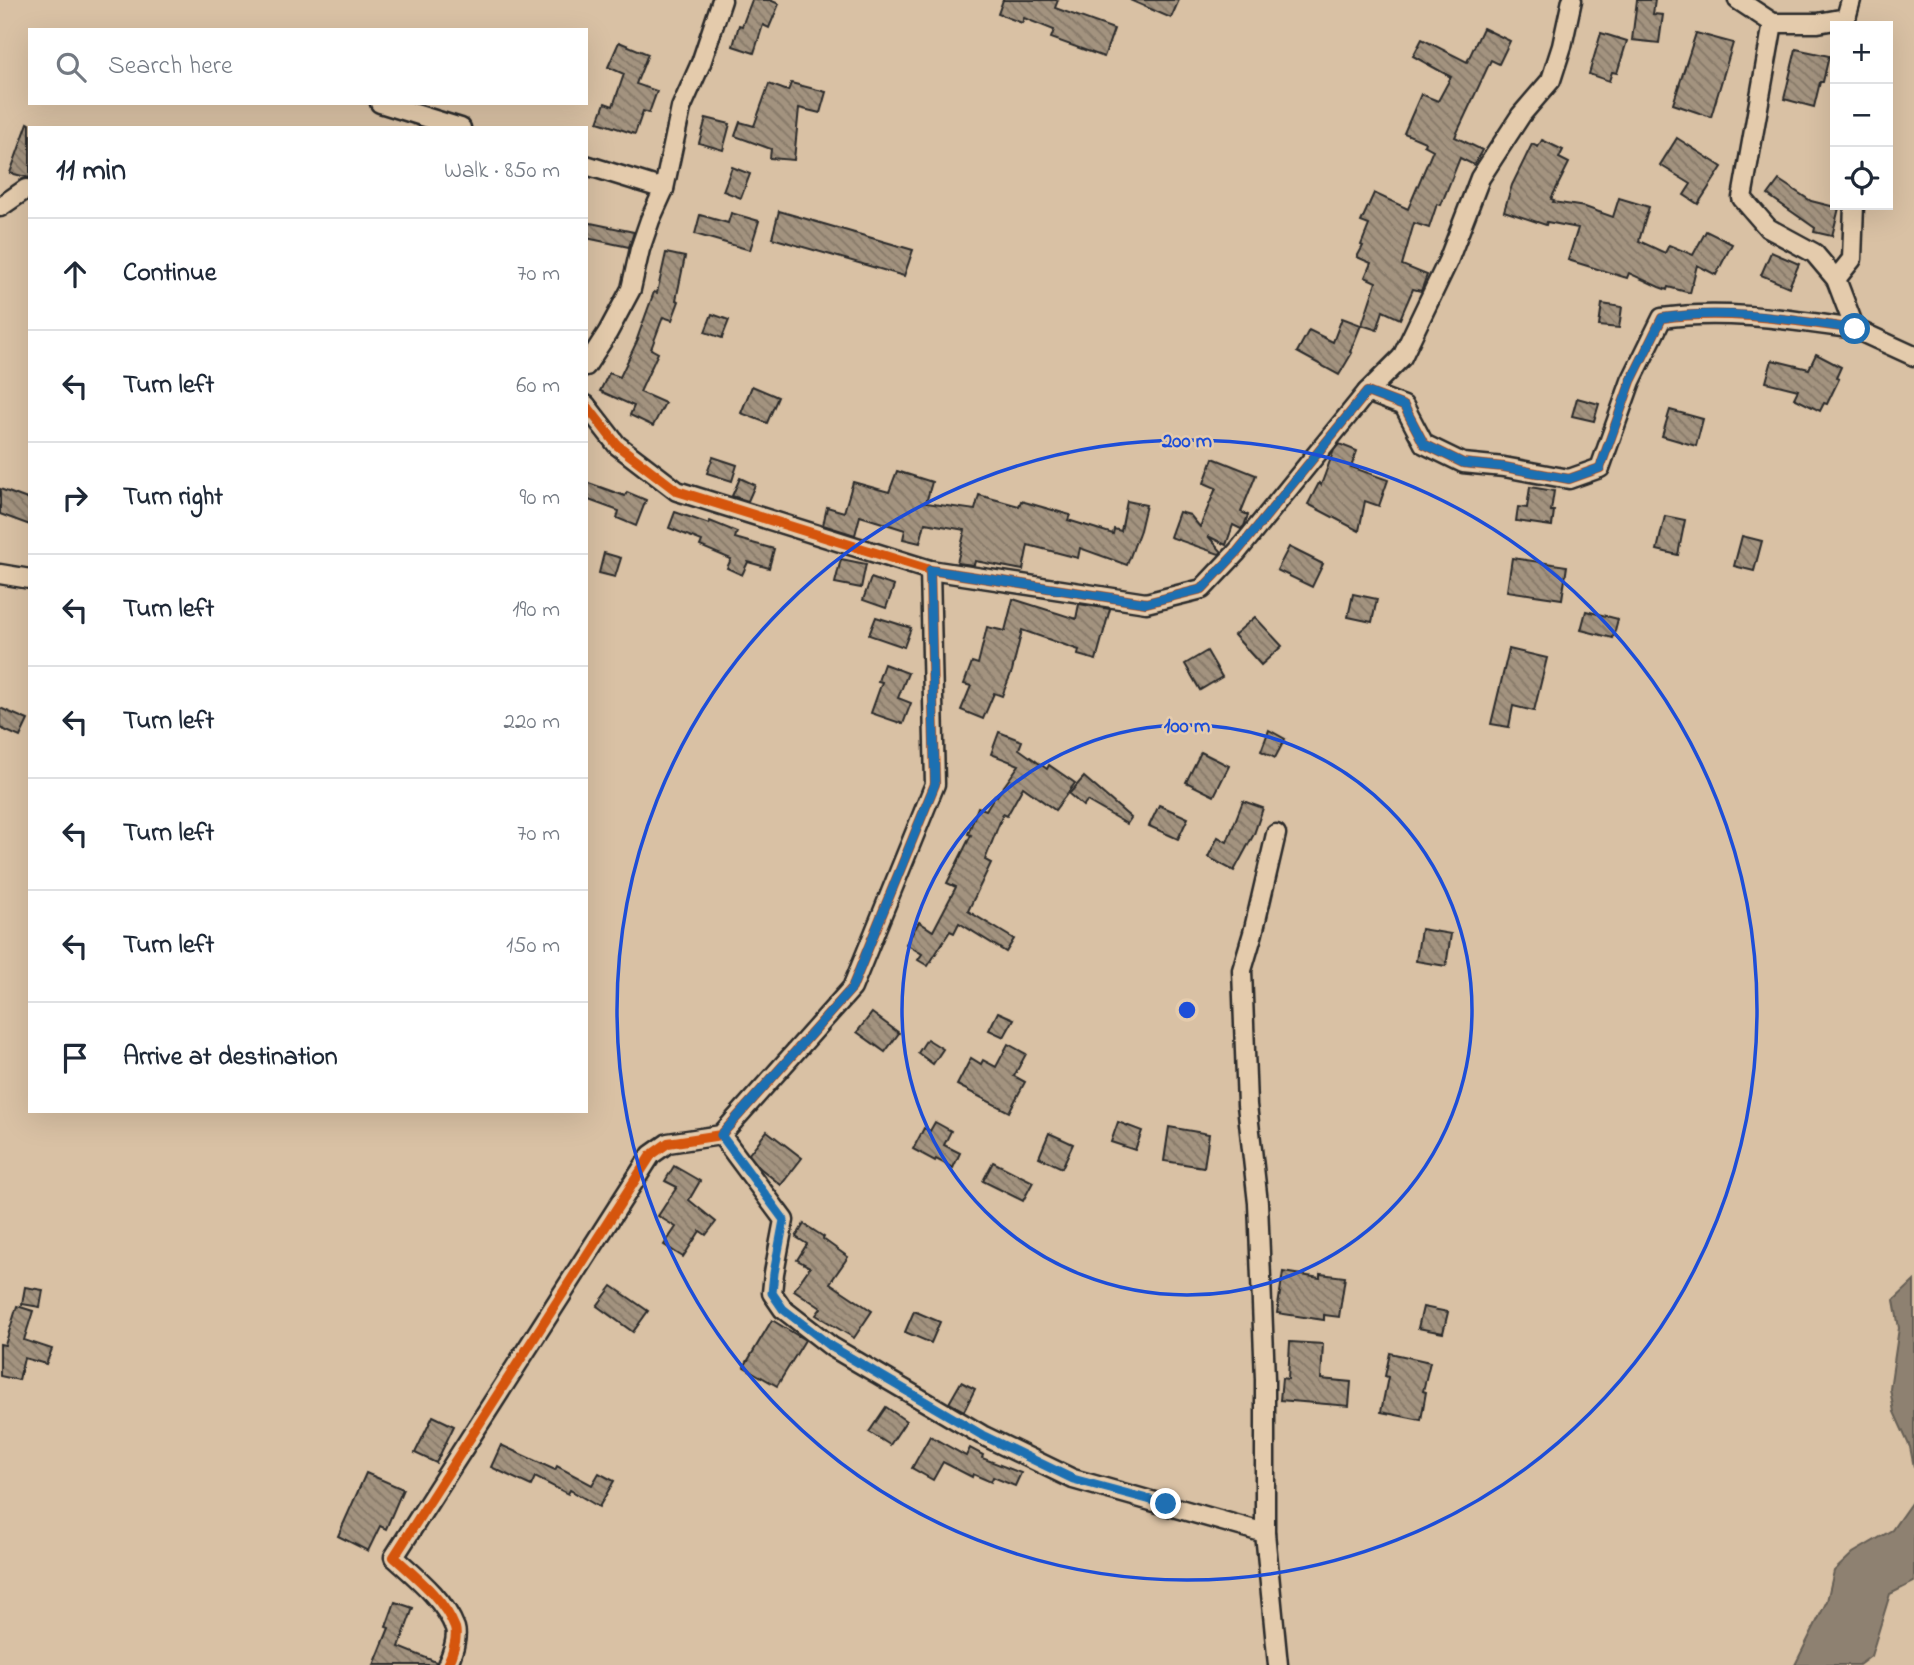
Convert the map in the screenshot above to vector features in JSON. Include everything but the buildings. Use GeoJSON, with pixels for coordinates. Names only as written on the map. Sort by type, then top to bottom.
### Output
{"type":"FeatureCollection","features":[{"type":"Feature","properties":{"kind":"street"},"geometry":{"type":"LineString","coordinates":[[588,363],[631,289],[640,249],[664,189],[681,108],[701,63],[722,0]]}},
{"type":"Feature","properties":{"kind":"street"},"geometry":{"type":"LineString","coordinates":[[588,408],[617,445],[677,491],[930,570],[1146,603],[1202,589],[1237,552],[1367,392],[1402,357],[1448,261],[1480,178],[1521,115],[1551,80],[1572,0]]}},
{"type":"Feature","properties":{"kind":"street"},"geometry":{"type":"LineString","coordinates":[[1738,0],[1773,23],[1818,23],[1850,15]]}},
{"type":"Feature","properties":{"kind":"street"},"geometry":{"type":"LineString","coordinates":[[1773,23],[1742,198],[1768,228],[1814,253],[1836,279],[1855,329]]}},
{"type":"Feature","properties":{"kind":"street"},"geometry":{"type":"LineString","coordinates":[[386,105],[455,126]]}},
{"type":"Feature","properties":{"kind":"street"},"geometry":{"type":"LineString","coordinates":[[588,167],[664,189]]}},
{"type":"Feature","properties":{"kind":"street"},"geometry":{"type":"LineString","coordinates":[[0,207],[28,190]]}},
{"type":"Feature","properties":{"kind":"street"},"geometry":{"type":"LineString","coordinates":[[1836,279],[1852,259],[1854,210]]}},
{"type":"Feature","properties":{"kind":"street"},"geometry":{"type":"LineString","coordinates":[[1367,392],[1404,406],[1424,444],[1463,463],[1504,467],[1569,479],[1600,468],[1631,381],[1662,318],[1686,315],[1765,317],[1855,329],[1914,356]]}},
{"type":"Feature","properties":{"kind":"street"},"geometry":{"type":"LineString","coordinates":[[447,1665],[452,1655],[456,1630],[436,1596],[394,1557],[651,1156],[668,1143],[721,1135],[852,988],[935,784],[930,570]]}},
{"type":"Feature","properties":{"kind":"street"},"geometry":{"type":"LineString","coordinates":[[0,574],[28,579]]}},
{"type":"Feature","properties":{"kind":"street"},"geometry":{"type":"LineString","coordinates":[[1276,834],[1242,970],[1247,1105],[1258,1203],[1265,1379],[1265,1533],[1278,1665]]}},
{"type":"Feature","properties":{"kind":"street"},"geometry":{"type":"LineString","coordinates":[[721,1135],[784,1220],[772,1293],[783,1309],[832,1347],[982,1435],[1073,1479],[1265,1533]]}},
{"type":"Feature","properties":{"kind":"shaded area"},"geometry":{"type":"Polygon","coordinates":[[[1914,1281],[1914,1467],[1910,1447],[1894,1412],[1890,1389],[1899,1328],[1894,1300],[1914,1281]]]}},
{"type":"Feature","properties":{"kind":"shaded area"},"geometry":{"type":"Polygon","coordinates":[[[1914,1499],[1914,1582],[1890,1594],[1871,1656],[1859,1665],[1795,1665],[1827,1601],[1834,1571],[1853,1553],[1892,1530],[1914,1499]]]}},
{"type":"Feature","properties":{"kind":"cycle path"},"geometry":{"type":"LineString","coordinates":[[588,408],[617,445],[677,491],[930,570],[1146,603],[1202,589],[1237,552],[1367,392],[1404,406],[1424,444],[1463,463],[1504,467],[1569,479],[1600,468],[1631,381],[1662,318],[1734,315],[1855,329]]}},
{"type":"Feature","properties":{"kind":"cycle path"},"geometry":{"type":"LineString","coordinates":[[447,1665],[456,1637],[450,1617],[429,1589],[394,1557],[651,1155],[668,1143],[721,1135],[852,988],[935,784],[930,570]]}},
{"type":"Feature","properties":{"kind":"route"},"geometry":{"type":"LineString","coordinates":[[1166,1504],[1073,1479],[982,1435],[832,1347],[783,1309],[772,1293],[784,1220],[721,1135],[852,988],[935,784],[930,570],[1146,603],[1202,589],[1237,552],[1367,392],[1404,406],[1424,444],[1463,463],[1504,467],[1569,479],[1600,468],[1631,381],[1662,318],[1686,315],[1765,317],[1855,329]]}}]}
